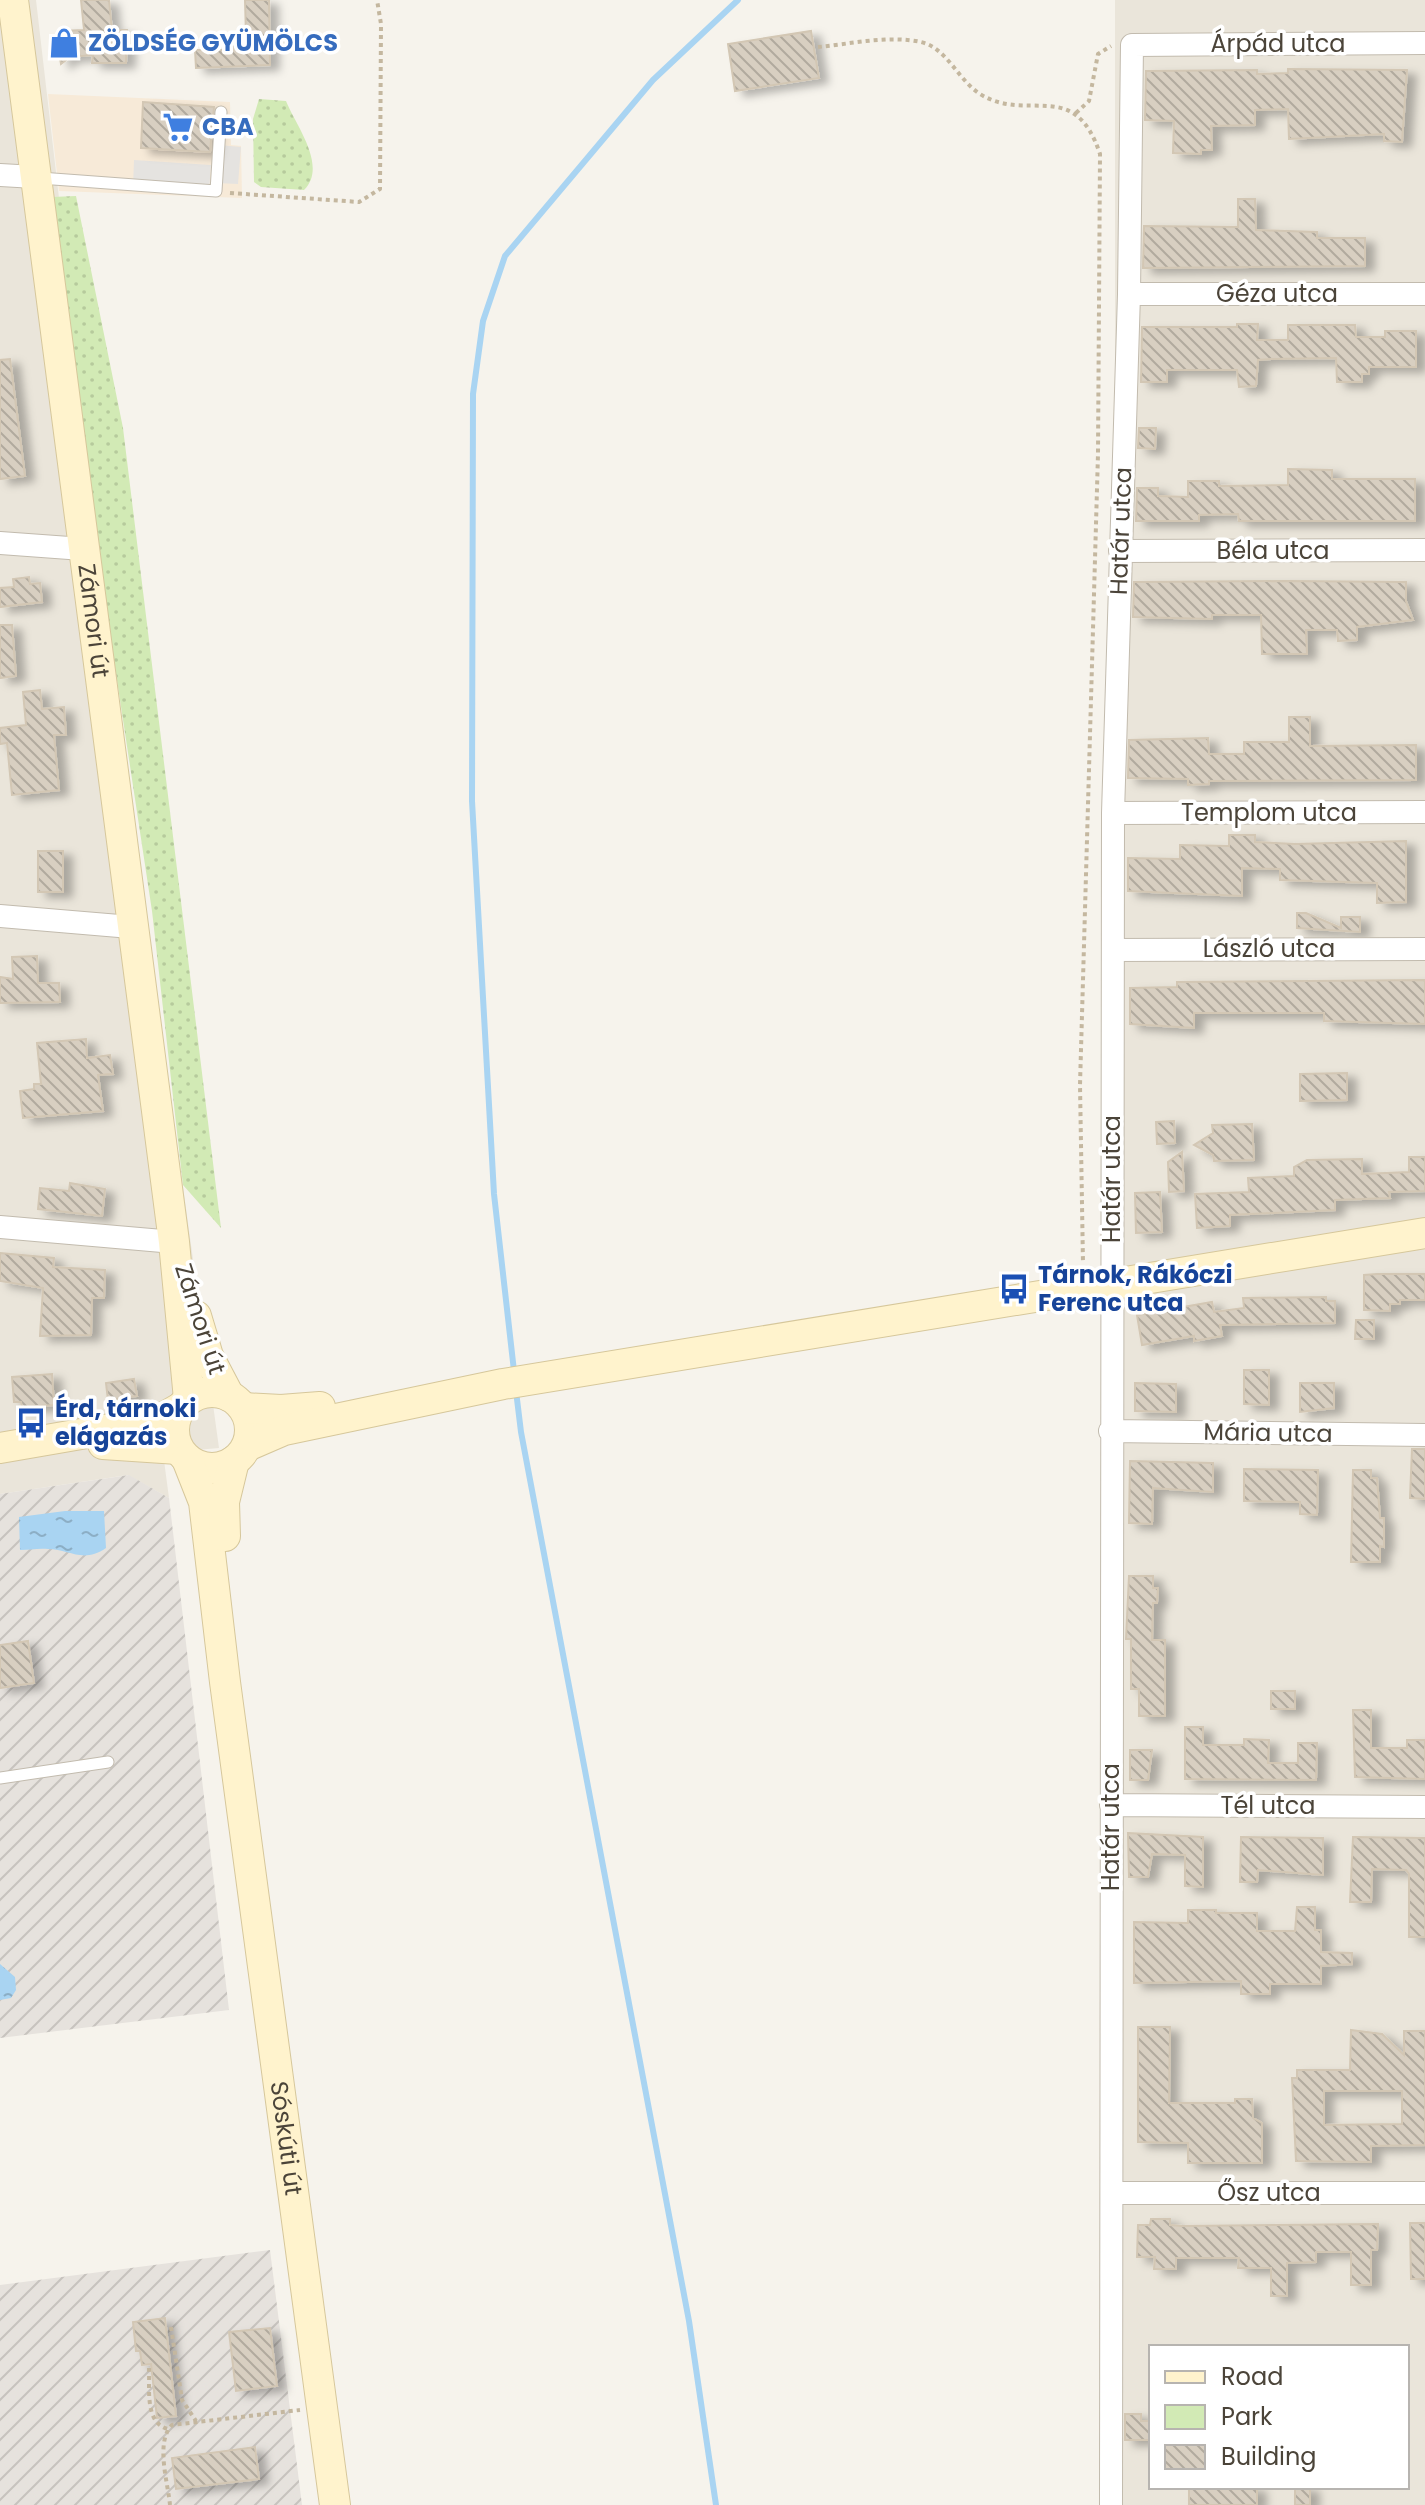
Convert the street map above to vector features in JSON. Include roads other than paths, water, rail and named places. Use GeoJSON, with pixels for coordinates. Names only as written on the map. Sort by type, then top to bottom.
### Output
{"type":"FeatureCollection","features":[{"type":"Feature","properties":{"kind":"main road","name":"Zámori út"},"geometry":{"type":"LineString","coordinates":[[13,0],[174,1242],[185,1404]]}},
{"type":"Feature","properties":{"kind":"main road"},"geometry":{"type":"LineString","coordinates":[[2,1448],[142,1444],[183,1454],[215,1468],[284,1430],[503,1384],[1425,1233]]}},
{"type":"Feature","properties":{"kind":"main road","name":"Zámori út"},"geometry":{"type":"LineString","coordinates":[[174,1242],[189,1281],[208,1356],[236,1402]]}},
{"type":"Feature","properties":{"kind":"main road"},"geometry":{"type":"LineString","coordinates":[[2,1448],[161,1419],[209,1391],[236,1402],[281,1410],[421,1400]]}},
{"type":"Feature","properties":{"kind":"main road"},"geometry":{"type":"LineString","coordinates":[[236,1402],[251,1426],[241,1454]]}},
{"type":"Feature","properties":{"kind":"main road"},"geometry":{"type":"LineString","coordinates":[[183,1454],[174,1425],[185,1404]]}},
{"type":"Feature","properties":{"kind":"main road","name":"Sóskúti út"},"geometry":{"type":"LineString","coordinates":[[183,1454],[204,1502],[335,2505]]}},
{"type":"Feature","properties":{"kind":"main road","name":"Sóskúti út"},"geometry":{"type":"LineString","coordinates":[[239,1773],[224,1502],[241,1454]]}},
{"type":"Feature","properties":{"kind":"street","name":"Árpád utca"},"geometry":{"type":"LineString","coordinates":[[1132,45],[1425,43]]}},
{"type":"Feature","properties":{"kind":"street","name":"Határ utca"},"geometry":{"type":"LineString","coordinates":[[1111,2505],[1114,2193],[1110,1431],[1087,1289],[1113,950],[1113,813],[1129,294],[1132,45]]}},
{"type":"Feature","properties":{"kind":"street"},"geometry":{"type":"LineString","coordinates":[[0,175],[35,177]]}},
{"type":"Feature","properties":{"kind":"street","name":"Géza utca"},"geometry":{"type":"LineString","coordinates":[[1129,294],[1425,294]]}},
{"type":"Feature","properties":{"kind":"street"},"geometry":{"type":"LineString","coordinates":[[0,543],[83,549]]}},
{"type":"Feature","properties":{"kind":"street","name":"Béla utca"},"geometry":{"type":"LineString","coordinates":[[1120,551],[1425,550]]}},
{"type":"Feature","properties":{"kind":"street","name":"Templom utca"},"geometry":{"type":"LineString","coordinates":[[1113,813],[1425,812]]}},
{"type":"Feature","properties":{"kind":"street"},"geometry":{"type":"LineString","coordinates":[[0,916],[131,927]]}},
{"type":"Feature","properties":{"kind":"street","name":"László utca"},"geometry":{"type":"LineString","coordinates":[[1113,950],[1425,949]]}},
{"type":"Feature","properties":{"kind":"street"},"geometry":{"type":"LineString","coordinates":[[0,1227],[174,1242]]}},
{"type":"Feature","properties":{"kind":"street","name":"Mária utca"},"geometry":{"type":"LineString","coordinates":[[1110,1431],[1425,1435]]}},
{"type":"Feature","properties":{"kind":"street","name":"Tél utca"},"geometry":{"type":"LineString","coordinates":[[1111,1805],[1425,1807]]}},
{"type":"Feature","properties":{"kind":"street","name":"Ősz utca"},"geometry":{"type":"LineString","coordinates":[[1114,2193],[1425,2193]]}},
{"type":"Feature","properties":{"kind":"lane"},"geometry":{"type":"LineString","coordinates":[[35,177],[216,191],[221,112]]}},
{"type":"Feature","properties":{"kind":"lane"},"geometry":{"type":"LineString","coordinates":[[0,1778],[108,1762]]}},
{"type":"Feature","properties":{"kind":"water"},"geometry":{"type":"Polygon","coordinates":[[[65,1511],[104,1511],[106,1548],[90,1555],[56,1550],[20,1550],[19,1517],[65,1511]]]}},
{"type":"Feature","properties":{"kind":"water"},"geometry":{"type":"Polygon","coordinates":[[[0,1964],[15,1977],[16,1990],[11,1998],[0,2000],[0,1964]]]}},
{"type":"Feature","properties":{"kind":"waterway"},"geometry":{"type":"LineString","coordinates":[[514,1371],[494,1194],[472,801],[473,394],[483,321],[505,256],[653,80],[738,0]]}},
{"type":"Feature","properties":{"kind":"waterway"},"geometry":{"type":"LineString","coordinates":[[516,1391],[521,1432],[689,2321],[716,2505]]}},
{"type":"Feature","properties":{"kind":"place","name":"ZÖLDSÉG GYÜMÖLCS"},"geometry":{"type":"Point","coordinates":[64,43]}},
{"type":"Feature","properties":{"kind":"place","name":"CBA"},"geometry":{"type":"Point","coordinates":[178,127]}},
{"type":"Feature","properties":{"kind":"place","name":"Tárnok, Rákóczi Ferenc utca"},"geometry":{"type":"Point","coordinates":[1014,1289]}},
{"type":"Feature","properties":{"kind":"place","name":"Érd, tárnoki elágazás"},"geometry":{"type":"Point","coordinates":[31,1423]}}]}
